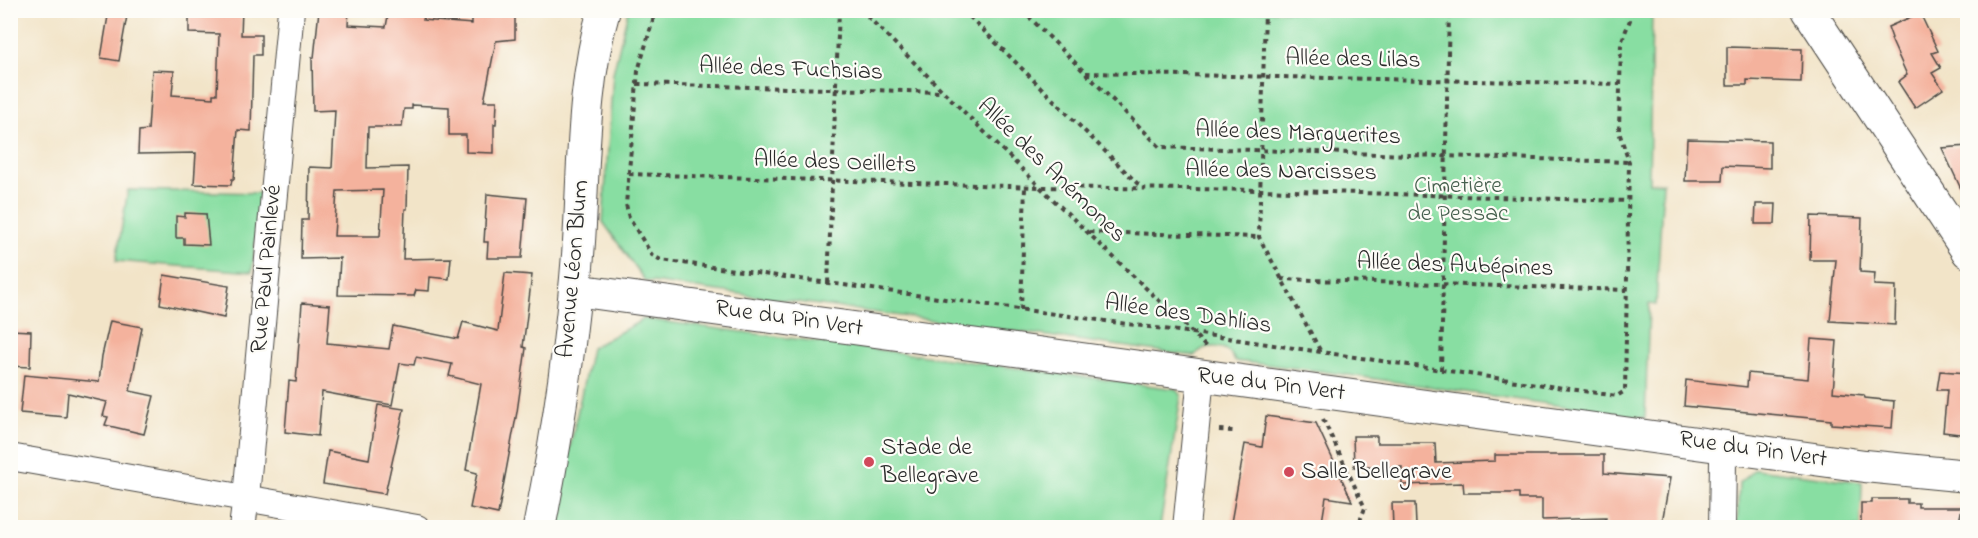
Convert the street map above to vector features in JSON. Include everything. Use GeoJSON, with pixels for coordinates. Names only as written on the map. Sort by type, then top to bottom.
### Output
{"type":"FeatureCollection","features":[{"type":"Feature","properties":{"kind":"street","name":"Rue Paul Painlevé"},"geometry":{"type":"LineString","coordinates":[[242,528],[291,10]]}},
{"type":"Feature","properties":{"kind":"street","name":"Avenue Léon Blum"},"geometry":{"type":"LineString","coordinates":[[538,528],[562,401],[575,290],[589,87],[604,10]]}},
{"type":"Feature","properties":{"kind":"street"},"geometry":{"type":"LineString","coordinates":[[1808,10],[1968,252]]}},
{"type":"Feature","properties":{"kind":"street","name":"Rue du Pin Vert"},"geometry":{"type":"LineString","coordinates":[[575,290],[1203,365],[1312,390],[1682,439],[1865,466],[1968,476]]}},
{"type":"Feature","properties":{"kind":"street"},"geometry":{"type":"LineString","coordinates":[[1186,528],[1203,365]]}},
{"type":"Feature","properties":{"kind":"street"},"geometry":{"type":"LineString","coordinates":[[1722,528],[1726,447]]}},
{"type":"Feature","properties":{"kind":"street"},"geometry":{"type":"LineString","coordinates":[[10,457],[417,528]]}},
{"type":"Feature","properties":{"kind":"path","name":"Allée des Dahlias"},"geometry":{"type":"LineString","coordinates":[[656,10],[638,71],[626,204],[629,218],[652,255],[661,260],[1193,333],[1617,396],[1625,391],[1629,201],[1629,162],[1619,132],[1621,43],[1630,20],[1630,10]]}},
{"type":"Feature","properties":{"kind":"path"},"geometry":{"type":"LineString","coordinates":[[828,283],[839,10]]}},
{"type":"Feature","properties":{"kind":"path","name":"Allée des Anémones"},"geometry":{"type":"LineString","coordinates":[[861,10],[1040,187],[1193,333],[1206,347],[1203,365]]}},
{"type":"Feature","properties":{"kind":"path"},"geometry":{"type":"LineString","coordinates":[[963,10],[1141,187]]}},
{"type":"Feature","properties":{"kind":"path","name":"Allée des Marguerites"},"geometry":{"type":"LineString","coordinates":[[1022,10],[1160,147],[1629,162]]}},
{"type":"Feature","properties":{"kind":"path"},"geometry":{"type":"LineString","coordinates":[[1265,10],[1259,237],[1321,353]]}},
{"type":"Feature","properties":{"kind":"path"},"geometry":{"type":"LineString","coordinates":[[1441,370],[1449,10]]}},
{"type":"Feature","properties":{"kind":"path","name":"Allée des Lilas"},"geometry":{"type":"LineString","coordinates":[[1085,73],[1620,84]]}},
{"type":"Feature","properties":{"kind":"path","name":"Allée des Fuchsias"},"geometry":{"type":"LineString","coordinates":[[637,84],[944,92]]}},
{"type":"Feature","properties":{"kind":"path","name":"Allée des Oeillets"},"geometry":{"type":"LineString","coordinates":[[629,174],[1040,187]]}},
{"type":"Feature","properties":{"kind":"path"},"geometry":{"type":"LineString","coordinates":[[1021,310],[1025,187]]}},
{"type":"Feature","properties":{"kind":"path","name":"Allée des Narcisses"},"geometry":{"type":"LineString","coordinates":[[1040,187],[1141,187],[1629,201]]}},
{"type":"Feature","properties":{"kind":"path"},"geometry":{"type":"LineString","coordinates":[[1088,232],[1259,237]]}},
{"type":"Feature","properties":{"kind":"path","name":"Allée des Aubépines"},"geometry":{"type":"LineString","coordinates":[[1281,279],[1626,290]]}},
{"type":"Feature","properties":{"kind":"path"},"geometry":{"type":"LineString","coordinates":[[1312,390],[1308,414],[1323,419],[1365,508],[1357,528]]}},
{"type":"Feature","properties":{"kind":"green space","name":"Cimetière de Pessac"},"geometry":{"type":"Polygon","coordinates":[[[628,11],[1652,11],[1649,182],[1663,183],[1656,305],[1649,304],[1645,418],[1321,371],[1235,361],[1227,351],[1216,347],[1204,349],[1194,356],[645,281],[603,222],[613,73],[628,11]]]}},
{"type":"Feature","properties":{"kind":"green space"},"geometry":{"type":"Polygon","coordinates":[[[128,190],[260,193],[252,272],[116,261],[128,190]]]}},
{"type":"Feature","properties":{"kind":"green space","name":"Stade de Bellegrave"},"geometry":{"type":"Polygon","coordinates":[[[644,319],[1176,389],[1181,396],[1160,527],[553,528],[591,348],[644,319]]]}},
{"type":"Feature","properties":{"kind":"green space"},"geometry":{"type":"Polygon","coordinates":[[[1755,469],[1862,482],[1861,527],[1737,528],[1739,483],[1755,469]]]}},
{"type":"Feature","properties":{"kind":"building"},"geometry":{"type":"Polygon","coordinates":[[[109,10],[128,10],[119,61],[101,58],[109,10]]]}},
{"type":"Feature","properties":{"kind":"building"},"geometry":{"type":"Polygon","coordinates":[[[189,10],[242,10],[241,35],[261,35],[261,55],[253,55],[251,131],[238,130],[234,179],[231,185],[194,184],[196,153],[138,154],[139,131],[148,130],[152,70],[174,71],[172,95],[213,98],[213,94],[217,94],[219,34],[189,33],[189,10]]]}},
{"type":"Feature","properties":{"kind":"building"},"geometry":{"type":"Polygon","coordinates":[[[319,10],[349,10],[348,25],[386,27],[389,10],[425,10],[423,20],[472,24],[472,10],[515,10],[515,39],[496,41],[484,101],[497,101],[494,153],[466,152],[466,135],[449,135],[449,107],[412,105],[412,109],[404,109],[402,127],[368,127],[367,168],[408,167],[403,259],[451,258],[449,279],[430,277],[429,291],[416,290],[414,296],[338,295],[340,258],[301,259],[302,220],[308,220],[309,167],[332,168],[335,110],[313,111],[312,58],[314,58],[319,10]],[[383,190],[337,191],[334,236],[380,236],[383,190]]]}},
{"type":"Feature","properties":{"kind":"building"},"geometry":{"type":"Polygon","coordinates":[[[1920,13],[1938,51],[1932,53],[1941,68],[1932,73],[1943,89],[1915,108],[1898,82],[1907,75],[1888,27],[1920,13]]]}},
{"type":"Feature","properties":{"kind":"building"},"geometry":{"type":"Polygon","coordinates":[[[1727,47],[1802,49],[1801,82],[1747,80],[1747,85],[1727,85],[1727,47]]]}},
{"type":"Feature","properties":{"kind":"building"},"geometry":{"type":"Polygon","coordinates":[[[1687,139],[1770,141],[1770,168],[1723,166],[1722,181],[1685,181],[1687,139]]]}},
{"type":"Feature","properties":{"kind":"building"},"geometry":{"type":"Polygon","coordinates":[[[1968,146],[1968,204],[1942,148],[1968,146]]]}},
{"type":"Feature","properties":{"kind":"building"},"geometry":{"type":"Polygon","coordinates":[[[487,194],[527,198],[522,258],[487,258],[488,242],[484,242],[487,194]]]}},
{"type":"Feature","properties":{"kind":"building"},"geometry":{"type":"Polygon","coordinates":[[[1756,204],[1776,204],[1775,224],[1755,224],[1756,204]]]}},
{"type":"Feature","properties":{"kind":"building"},"geometry":{"type":"Polygon","coordinates":[[[185,213],[206,214],[209,245],[184,244],[184,238],[176,238],[176,216],[185,217],[185,213]]]}},
{"type":"Feature","properties":{"kind":"building"},"geometry":{"type":"Polygon","coordinates":[[[1811,216],[1862,218],[1860,272],[1875,273],[1874,285],[1896,286],[1895,325],[1830,321],[1836,260],[1810,260],[1811,216]]]}},
{"type":"Feature","properties":{"kind":"building"},"geometry":{"type":"Polygon","coordinates":[[[505,273],[532,275],[523,347],[526,348],[517,412],[498,514],[470,508],[477,473],[466,470],[481,384],[449,376],[452,364],[416,357],[414,365],[400,363],[392,405],[322,392],[318,436],[285,432],[289,381],[296,382],[302,303],[330,305],[327,343],[389,349],[393,326],[458,339],[463,322],[498,331],[505,273]]]}},
{"type":"Feature","properties":{"kind":"building"},"geometry":{"type":"Polygon","coordinates":[[[164,275],[229,286],[224,318],[160,304],[164,275]]]}},
{"type":"Feature","properties":{"kind":"building"},"geometry":{"type":"Polygon","coordinates":[[[110,321],[142,327],[130,391],[154,396],[144,434],[105,425],[108,417],[103,416],[107,402],[68,393],[66,417],[20,413],[24,375],[99,382],[110,321]]]}},
{"type":"Feature","properties":{"kind":"building"},"geometry":{"type":"Polygon","coordinates":[[[10,330],[31,331],[30,367],[10,366],[10,330]]]}},
{"type":"Feature","properties":{"kind":"building"},"geometry":{"type":"Polygon","coordinates":[[[1811,339],[1837,341],[1833,392],[1894,401],[1892,428],[1831,424],[1831,420],[1684,406],[1686,380],[1747,387],[1748,373],[1808,379],[1811,339]]]}},
{"type":"Feature","properties":{"kind":"building"},"geometry":{"type":"Polygon","coordinates":[[[1940,371],[1968,373],[1968,435],[1943,432],[1947,390],[1937,390],[1940,371]]]}},
{"type":"Feature","properties":{"kind":"building"},"geometry":{"type":"Polygon","coordinates":[[[378,405],[404,409],[385,494],[323,484],[328,451],[369,459],[378,405]]]}},
{"type":"Feature","properties":{"kind":"building","name":"Salle Bellegrave"},"geometry":{"type":"Polygon","coordinates":[[[1266,416],[1316,423],[1352,501],[1326,497],[1321,528],[1230,528],[1245,444],[1262,447],[1266,416]]]}},
{"type":"Feature","properties":{"kind":"building"},"geometry":{"type":"Polygon","coordinates":[[[1353,436],[1377,436],[1377,443],[1435,443],[1436,463],[1495,461],[1495,455],[1604,455],[1604,473],[1670,478],[1661,528],[1605,528],[1606,518],[1542,520],[1542,499],[1519,499],[1519,493],[1464,493],[1463,483],[1402,485],[1402,467],[1354,467],[1353,436]]]}},
{"type":"Feature","properties":{"kind":"building"},"geometry":{"type":"Polygon","coordinates":[[[1872,499],[1907,499],[1907,503],[1918,503],[1918,507],[1962,507],[1958,528],[1861,528],[1861,503],[1872,503],[1872,499]]]}},
{"type":"Feature","properties":{"kind":"building"},"geometry":{"type":"Polygon","coordinates":[[[1392,503],[1415,503],[1416,525],[1393,527],[1392,503]]]}},
{"type":"Feature","properties":{"kind":"place","name":"Stade de Bellegrave"},"geometry":{"type":"Point","coordinates":[869,462]}},
{"type":"Feature","properties":{"kind":"place","name":"Salle Bellegrave"},"geometry":{"type":"Point","coordinates":[1289,472]}}]}
